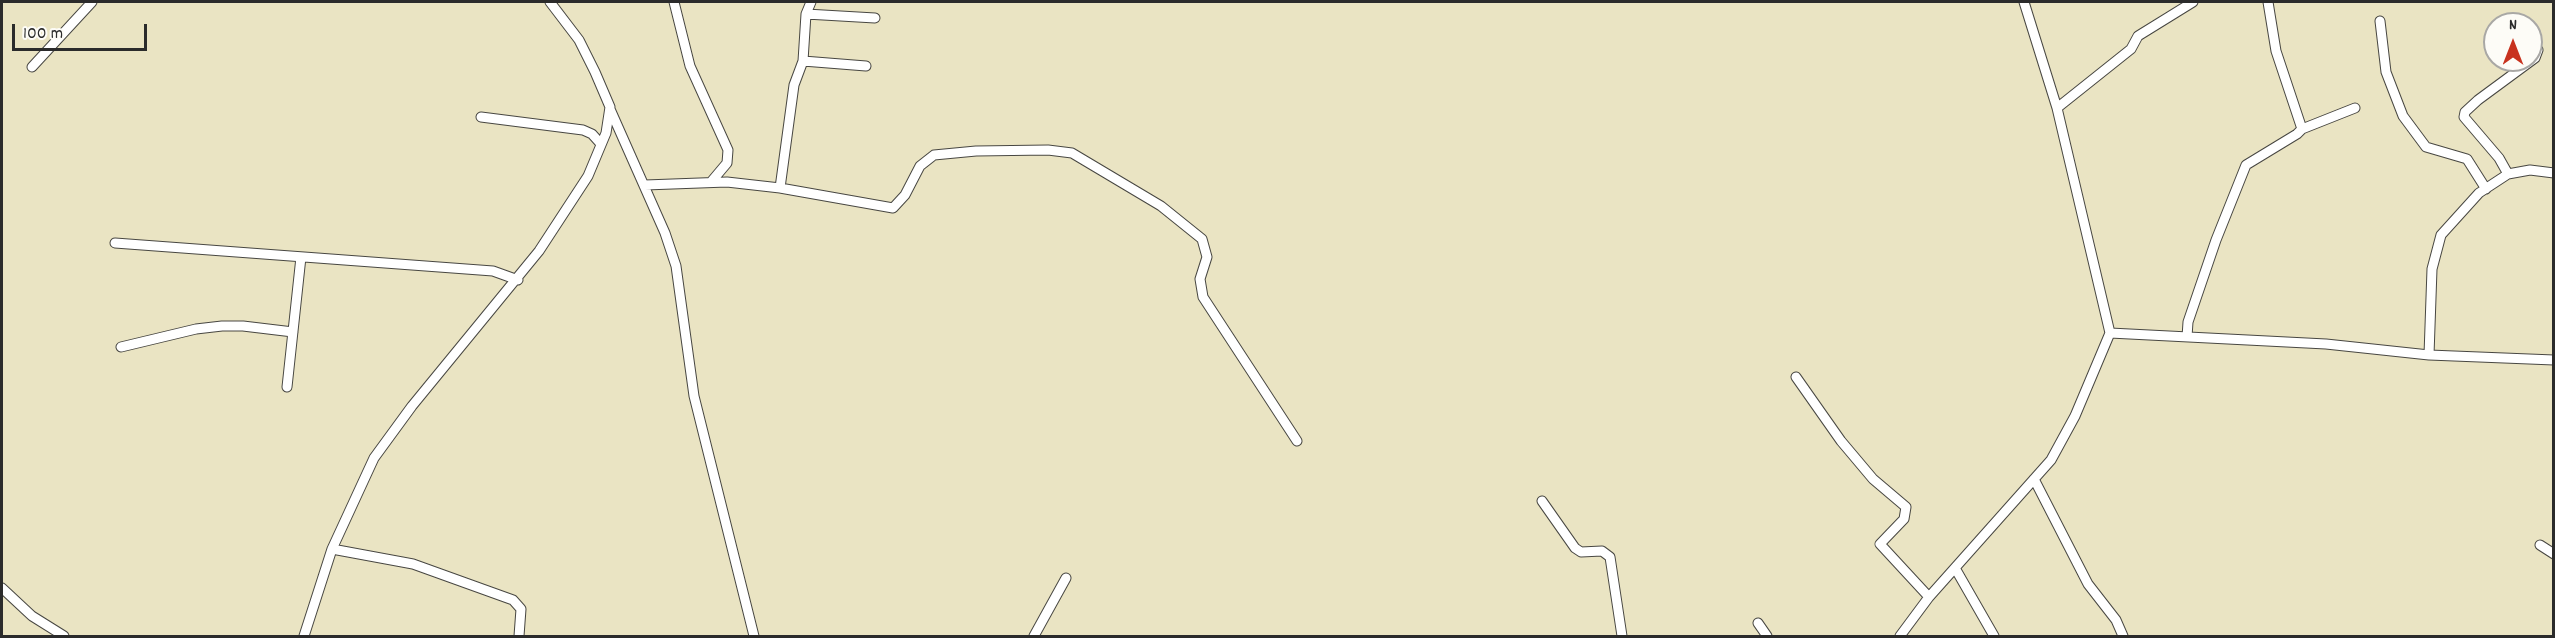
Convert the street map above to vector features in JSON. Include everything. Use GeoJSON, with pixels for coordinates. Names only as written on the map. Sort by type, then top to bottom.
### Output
{"type":"FeatureCollection","features":[{"type":"Feature","properties":{"kind":"street"},"geometry":{"type":"LineString","coordinates":[[32,67],[92,2]]}},
{"type":"Feature","properties":{"kind":"street"},"geometry":{"type":"LineString","coordinates":[[550,2],[579,40],[665,233],[680,280],[694,396],[754,636]]}},
{"type":"Feature","properties":{"kind":"street"},"geometry":{"type":"LineString","coordinates":[[674,2],[690,66],[728,150],[727,163],[711,182]]}},
{"type":"Feature","properties":{"kind":"street"},"geometry":{"type":"LineString","coordinates":[[780,188],[794,85],[803,61],[806,14],[811,2]]}},
{"type":"Feature","properties":{"kind":"street"},"geometry":{"type":"LineString","coordinates":[[1900,636],[1929,597],[2051,460],[2074,416],[2110,333],[2057,108],[2024,2]]}},
{"type":"Feature","properties":{"kind":"street"},"geometry":{"type":"LineString","coordinates":[[2057,108],[2131,49],[2138,36],[2193,2]]}},
{"type":"Feature","properties":{"kind":"street"},"geometry":{"type":"LineString","coordinates":[[2268,2],[2276,51],[2302,129]]}},
{"type":"Feature","properties":{"kind":"street"},"geometry":{"type":"LineString","coordinates":[[806,14],[874,18]]}},
{"type":"Feature","properties":{"kind":"street"},"geometry":{"type":"LineString","coordinates":[[2380,21],[2386,72],[2403,116],[2426,147],[2467,159],[2486,189]]}},
{"type":"Feature","properties":{"kind":"street"},"geometry":{"type":"LineString","coordinates":[[803,61],[866,66]]}},
{"type":"Feature","properties":{"kind":"street"},"geometry":{"type":"LineString","coordinates":[[2508,174],[2499,158],[2464,117],[2465,112],[2478,100],[2516,72]]}},
{"type":"Feature","properties":{"kind":"street"},"geometry":{"type":"LineString","coordinates":[[304,636],[332,549],[363,480],[386,441],[436,376],[518,280],[561,221],[588,176],[602,144],[610,107]]}},
{"type":"Feature","properties":{"kind":"street"},"geometry":{"type":"LineString","coordinates":[[2187,338],[2188,322],[2216,240],[2246,165],[2302,129],[2355,108]]}},
{"type":"Feature","properties":{"kind":"street"},"geometry":{"type":"LineString","coordinates":[[481,117],[583,130],[592,134],[602,144]]}},
{"type":"Feature","properties":{"kind":"street"},"geometry":{"type":"LineString","coordinates":[[645,185],[711,182],[780,188],[893,208],[905,195],[921,166],[934,155],[976,151],[1048,150],[1065,151],[1078,156],[1161,206],[1202,239],[1208,257],[1200,279],[1203,297],[1297,441]]}},
{"type":"Feature","properties":{"kind":"street"},"geometry":{"type":"LineString","coordinates":[[2429,355],[2432,269],[2436,246],[2457,215],[2486,189],[2508,174],[2530,170],[2553,172]]}},
{"type":"Feature","properties":{"kind":"street"},"geometry":{"type":"LineString","coordinates":[[115,243],[494,271],[518,280]]}},
{"type":"Feature","properties":{"kind":"street"},"geometry":{"type":"LineString","coordinates":[[287,387],[301,257]]}},
{"type":"Feature","properties":{"kind":"street"},"geometry":{"type":"LineString","coordinates":[[121,347],[196,329],[222,326],[293,332]]}},
{"type":"Feature","properties":{"kind":"street"},"geometry":{"type":"LineString","coordinates":[[2110,333],[2326,344],[2429,355],[2553,360]]}},
{"type":"Feature","properties":{"kind":"street"},"geometry":{"type":"LineString","coordinates":[[1796,376],[1841,441],[1873,479],[1905,507],[1904,519],[1880,544],[1929,597]]}},
{"type":"Feature","properties":{"kind":"street"},"geometry":{"type":"LineString","coordinates":[[2034,479],[2088,584],[2116,620],[2123,636]]}},
{"type":"Feature","properties":{"kind":"street"},"geometry":{"type":"LineString","coordinates":[[1542,501],[1575,548],[1581,552],[1602,551],[1610,557],[1622,636]]}},
{"type":"Feature","properties":{"kind":"street"},"geometry":{"type":"LineString","coordinates":[[2540,545],[2553,554]]}},
{"type":"Feature","properties":{"kind":"street"},"geometry":{"type":"LineString","coordinates":[[332,549],[413,564],[513,600],[521,609],[519,636]]}},
{"type":"Feature","properties":{"kind":"street"},"geometry":{"type":"LineString","coordinates":[[1955,568],[1994,636]]}},
{"type":"Feature","properties":{"kind":"street"},"geometry":{"type":"LineString","coordinates":[[1034,636],[1066,578]]}},
{"type":"Feature","properties":{"kind":"street"},"geometry":{"type":"LineString","coordinates":[[2,588],[32,616],[64,636]]}},
{"type":"Feature","properties":{"kind":"street"},"geometry":{"type":"LineString","coordinates":[[1758,623],[1767,636]]}}]}
